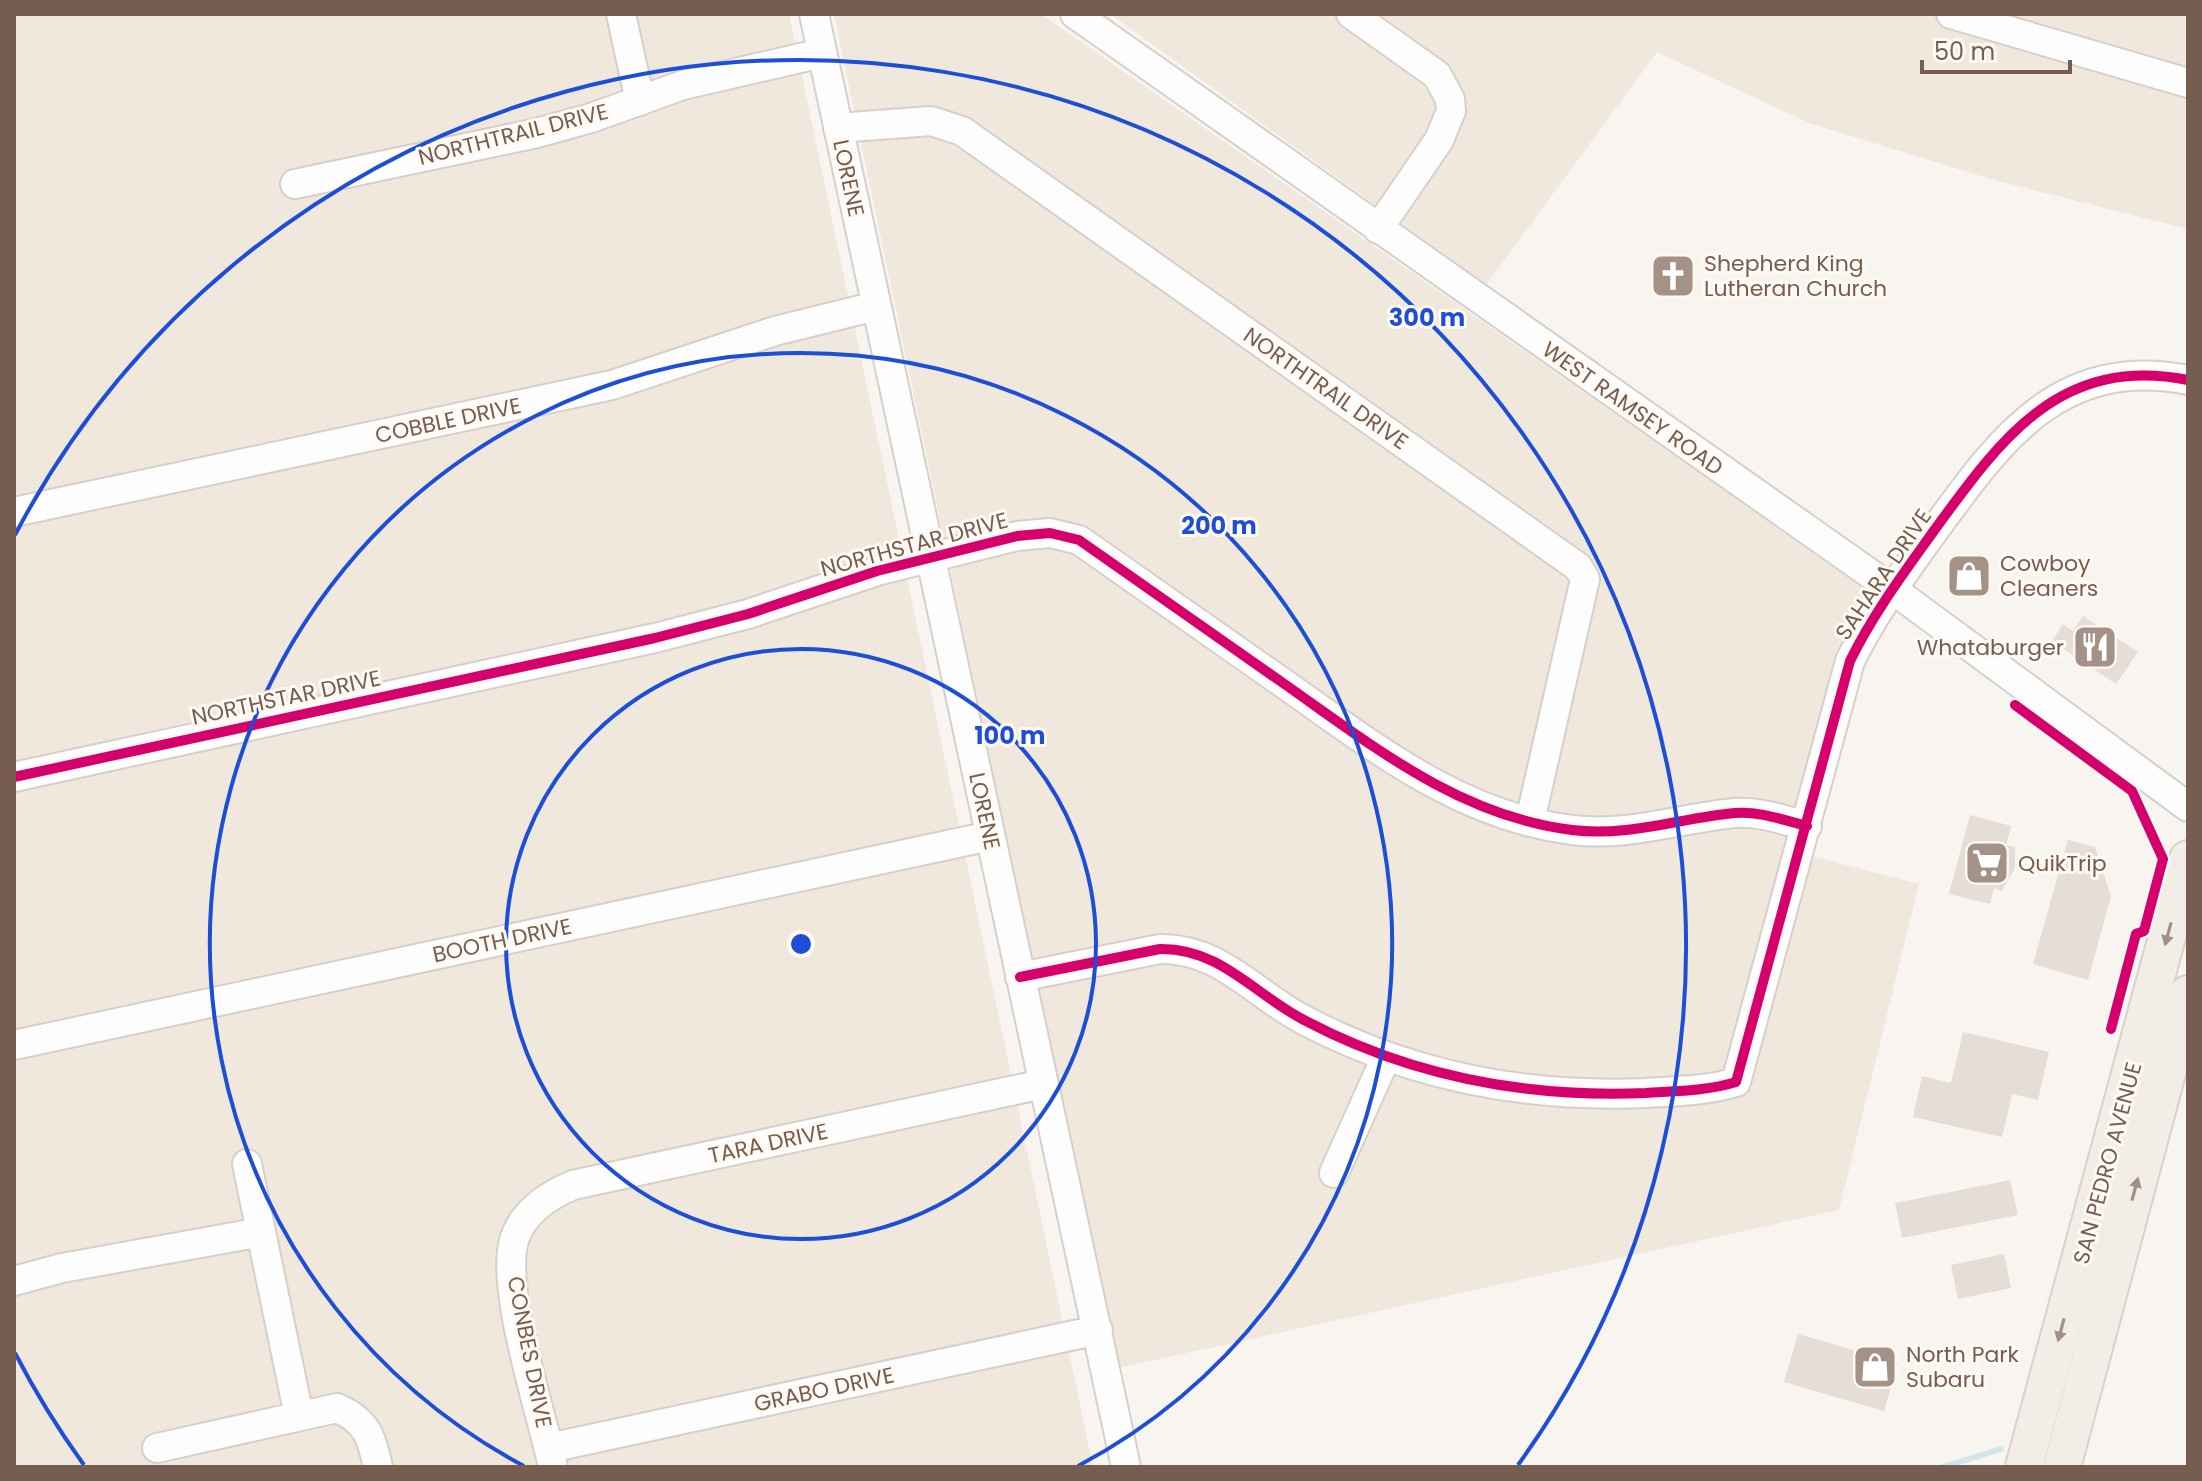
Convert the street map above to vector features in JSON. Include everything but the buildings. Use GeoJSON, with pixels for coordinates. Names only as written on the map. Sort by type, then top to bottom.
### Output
{"type":"FeatureCollection","features":[{"type":"Feature","properties":{"kind":"main road","name":"SAN PEDRO AVENUE"},"geometry":{"type":"LineString","coordinates":[[2062,1467],[2099,1260],[2188,859]]}},
{"type":"Feature","properties":{"kind":"main road","name":"SAN PEDRO AVENUE"},"geometry":{"type":"LineString","coordinates":[[2024,1467],[2099,1260],[2188,994]]}},
{"type":"Feature","properties":{"kind":"street"},"geometry":{"type":"LineString","coordinates":[[621,14],[640,101]]}},
{"type":"Feature","properties":{"kind":"street","name":"LORENE"},"geometry":{"type":"LineString","coordinates":[[814,14],[1126,1467]]}},
{"type":"Feature","properties":{"kind":"street","name":"WEST RAMSEY ROAD"},"geometry":{"type":"LineString","coordinates":[[1075,14],[1892,589],[2188,807]]}},
{"type":"Feature","properties":{"kind":"street"},"geometry":{"type":"LineString","coordinates":[[1351,14],[1437,75],[1450,99],[1451,111],[1439,140],[1378,229]]}},
{"type":"Feature","properties":{"kind":"street"},"geometry":{"type":"LineString","coordinates":[[1951,14],[2188,83]]}},
{"type":"Feature","properties":{"kind":"street","name":"NORTHTRAIL DRIVE"},"geometry":{"type":"LineString","coordinates":[[295,184],[537,133],[765,63],[822,53]]}},
{"type":"Feature","properties":{"kind":"street","name":"NORTHTRAIL DRIVE"},"geometry":{"type":"LineString","coordinates":[[838,128],[931,121],[962,131],[1578,567],[1585,579],[1530,821]]}},
{"type":"Feature","properties":{"kind":"street","name":"COBBLE DRIVE"},"geometry":{"type":"LineString","coordinates":[[14,512],[612,385],[775,331],[876,306]]}},
{"type":"Feature","properties":{"kind":"street","name":"SAHARA DRIVE"},"geometry":{"type":"LineString","coordinates":[[1386,1057],[1470,1081],[1530,1091],[1592,1095],[1692,1091],[1736,1082],[1850,661],[1867,627],[1985,462],[2023,420],[2054,398],[2088,384],[2132,377],[2188,380]]}},
{"type":"Feature","properties":{"kind":"street","name":"NORTHSTAR DRIVE"},"geometry":{"type":"LineString","coordinates":[[14,777],[655,638],[748,614],[877,571],[1017,536],[1050,533],[1079,540],[1434,786],[1530,821],[1573,830],[1648,829],[1736,813],[1764,815],[1807,826]]}},
{"type":"Feature","properties":{"kind":"street","name":"BOOTH DRIVE"},"geometry":{"type":"LineString","coordinates":[[14,1045],[990,836]]}},
{"type":"Feature","properties":{"kind":"street"},"geometry":{"type":"LineString","coordinates":[[1020,977],[1160,949],[1180,949],[1208,956],[1293,1014],[1347,1043],[1386,1057],[1334,1173]]}},
{"type":"Feature","properties":{"kind":"street","name":"TARA DRIVE"},"geometry":{"type":"LineString","coordinates":[[515,1238],[524,1220],[540,1203],[573,1185],[1043,1084]]}},
{"type":"Feature","properties":{"kind":"street"},"geometry":{"type":"LineString","coordinates":[[247,1164],[299,1416]]}},
{"type":"Feature","properties":{"kind":"street"},"geometry":{"type":"LineString","coordinates":[[14,1281],[62,1268],[261,1232]]}},
{"type":"Feature","properties":{"kind":"street","name":"CONBES DRIVE"},"geometry":{"type":"LineString","coordinates":[[515,1238],[511,1256],[517,1313],[551,1458]]}},
{"type":"Feature","properties":{"kind":"street","name":"GRABO DRIVE"},"geometry":{"type":"LineString","coordinates":[[551,1458],[1098,1330]]}},
{"type":"Feature","properties":{"kind":"street"},"geometry":{"type":"LineString","coordinates":[[157,1448],[337,1408],[357,1417],[372,1440],[378,1467]]}},
{"type":"Feature","properties":{"kind":"shaded area"},"geometry":{"type":"Polygon","coordinates":[[[14,14],[789,14],[1093,1467],[14,1467],[14,14]]]}},
{"type":"Feature","properties":{"kind":"shaded area"},"geometry":{"type":"Polygon","coordinates":[[[834,14],[1041,14],[1873,594],[1808,855],[1919,884],[1839,1210],[1118,1368],[834,14]]]}},
{"type":"Feature","properties":{"kind":"shaded area"},"geometry":{"type":"Polygon","coordinates":[[[1110,14],[2188,14],[2188,229],[1994,180],[1809,123],[1657,52],[1486,285],[1110,14]]]}},
{"type":"Feature","properties":{"kind":"waterway"},"geometry":{"type":"LineString","coordinates":[[1943,1467],[2001,1449]]}},
{"type":"Feature","properties":{"kind":"cycle path"},"geometry":{"type":"LineString","coordinates":[[1020,977],[1160,949],[1181,951],[1219,964],[1304,1020],[1385,1056],[1427,1069],[1513,1087],[1601,1094],[1691,1090],[1736,1082],[1850,661],[1878,611],[1983,466],[2037,412],[2068,393],[2103,380],[2143,376],[2188,380]]}},
{"type":"Feature","properties":{"kind":"cycle path"},"geometry":{"type":"LineString","coordinates":[[14,777],[655,638],[748,614],[877,571],[1017,536],[1050,533],[1079,540],[1384,754],[1455,794],[1492,810],[1572,830],[1614,831],[1744,813],[1771,816],[1807,826]]}},
{"type":"Feature","properties":{"kind":"cycle path"},"geometry":{"type":"LineString","coordinates":[[2015,705],[2132,791],[2163,859],[2144,931],[2136,934],[2111,1029]]}},
{"type":"Feature","properties":{"kind":"place","name":"Shepherd King Lutheran Church"},"geometry":{"type":"Point","coordinates":[1673,276]}},
{"type":"Feature","properties":{"kind":"place","name":"Cowboy Cleaners"},"geometry":{"type":"Point","coordinates":[1969,576]}},
{"type":"Feature","properties":{"kind":"place","name":"Whataburger"},"geometry":{"type":"Point","coordinates":[2095,647]}},
{"type":"Feature","properties":{"kind":"place","name":"QuikTrip"},"geometry":{"type":"Point","coordinates":[1987,863]}},
{"type":"Feature","properties":{"kind":"place","name":"North Park Subaru"},"geometry":{"type":"Point","coordinates":[1875,1367]}}]}
